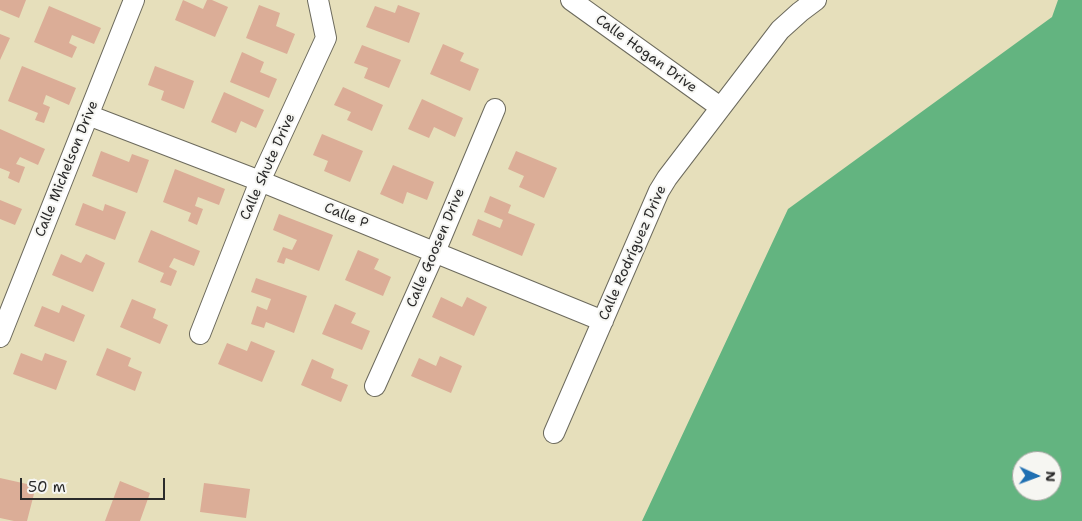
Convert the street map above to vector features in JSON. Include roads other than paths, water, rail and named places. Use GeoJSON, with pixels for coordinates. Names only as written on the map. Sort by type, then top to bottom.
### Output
{"type":"FeatureCollection","features":[{"type":"Feature","properties":{"kind":"street","name":"Calle Michelson Drive"},"geometry":{"type":"LineString","coordinates":[[0,337],[134,0]]}},
{"type":"Feature","properties":{"kind":"street","name":"Calle Shute Drive"},"geometry":{"type":"LineString","coordinates":[[200,334],[260,180],[326,38],[318,0]]}},
{"type":"Feature","properties":{"kind":"street","name":"Calle Hogan Drive"},"geometry":{"type":"LineString","coordinates":[[571,0],[720,107]]}},
{"type":"Feature","properties":{"kind":"street","name":"Calle Rodríguez Drive"},"geometry":{"type":"LineString","coordinates":[[554,433],[659,190],[780,30],[816,0]]}},
{"type":"Feature","properties":{"kind":"street","name":"Calle Goosen Drive"},"geometry":{"type":"LineString","coordinates":[[375,386],[495,109]]}},
{"type":"Feature","properties":{"kind":"street","name":"Calle P"},"geometry":{"type":"LineString","coordinates":[[88,115],[260,180],[602,321]]}}]}
